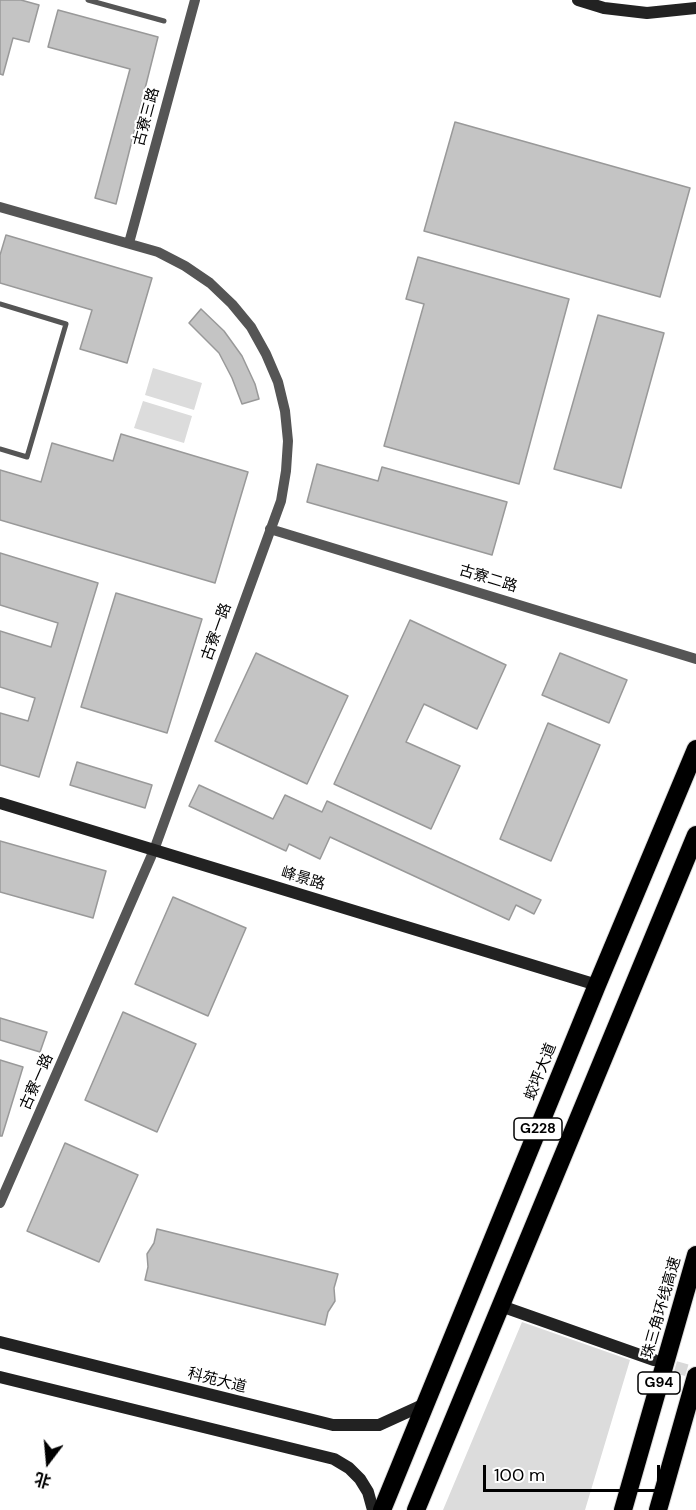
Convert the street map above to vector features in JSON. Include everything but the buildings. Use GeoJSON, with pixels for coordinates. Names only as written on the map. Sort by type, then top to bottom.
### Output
{"type":"FeatureCollection","features":[{"type":"Feature","properties":{"kind":"highway","name":"蛟坪大道"},"geometry":{"type":"LineString","coordinates":[[382,1510],[696,749]]}},
{"type":"Feature","properties":{"kind":"highway","name":"G228"},"geometry":{"type":"LineString","coordinates":[[417,1510],[696,835]]}},
{"type":"Feature","properties":{"kind":"highway","name":"珠三角环线高速"},"geometry":{"type":"LineString","coordinates":[[622,1510],[696,1255]]}},
{"type":"Feature","properties":{"kind":"highway","name":"G94"},"geometry":{"type":"LineString","coordinates":[[658,1510],[696,1376]]}},
{"type":"Feature","properties":{"kind":"street","name":"古寮三路"},"geometry":{"type":"LineString","coordinates":[[129,243],[195,0]]}},
{"type":"Feature","properties":{"kind":"street"},"geometry":{"type":"LineString","coordinates":[[579,0],[604,8],[626,11],[667,12],[696,8]]}},
{"type":"Feature","properties":{"kind":"street","name":"古寮一路"},"geometry":{"type":"LineString","coordinates":[[0,207],[158,252],[185,266],[210,283],[251,327],[266,354],[278,382],[285,411],[288,441],[280,501],[154,850],[0,1203]]}},
{"type":"Feature","properties":{"kind":"street","name":"古寮二路"},"geometry":{"type":"LineString","coordinates":[[270,529],[696,658]]}},
{"type":"Feature","properties":{"kind":"street","name":"峰景路"},"geometry":{"type":"LineString","coordinates":[[0,803],[597,985]]}},
{"type":"Feature","properties":{"kind":"street"},"geometry":{"type":"LineString","coordinates":[[501,1306],[654,1360]]}},
{"type":"Feature","properties":{"kind":"street","name":"科苑大道"},"geometry":{"type":"LineString","coordinates":[[0,1342],[333,1425],[379,1425],[425,1404]]}},
{"type":"Feature","properties":{"kind":"street"},"geometry":{"type":"LineString","coordinates":[[0,1377],[334,1459],[349,1468],[360,1479],[368,1492],[373,1510]]}},
{"type":"Feature","properties":{"kind":"lane"},"geometry":{"type":"LineString","coordinates":[[88,0],[164,21]]}},
{"type":"Feature","properties":{"kind":"lane"},"geometry":{"type":"LineString","coordinates":[[0,304],[66,324],[27,457],[0,449]]}},
{"type":"Feature","properties":{"kind":"shaded area"},"geometry":{"type":"Polygon","coordinates":[[[153,368],[202,383],[194,410],[145,395],[153,368]]]}},
{"type":"Feature","properties":{"kind":"shaded area"},"geometry":{"type":"Polygon","coordinates":[[[143,401],[192,416],[184,443],[134,428],[143,401]]]}},
{"type":"Feature","properties":{"kind":"shaded area"},"geometry":{"type":"Polygon","coordinates":[[[522,1322],[630,1360],[585,1510],[443,1510],[522,1322]]]}},
{"type":"Feature","properties":{"kind":"tunnel"},"geometry":{"type":"LineString","coordinates":[[658,1362],[696,1373]]}}]}
